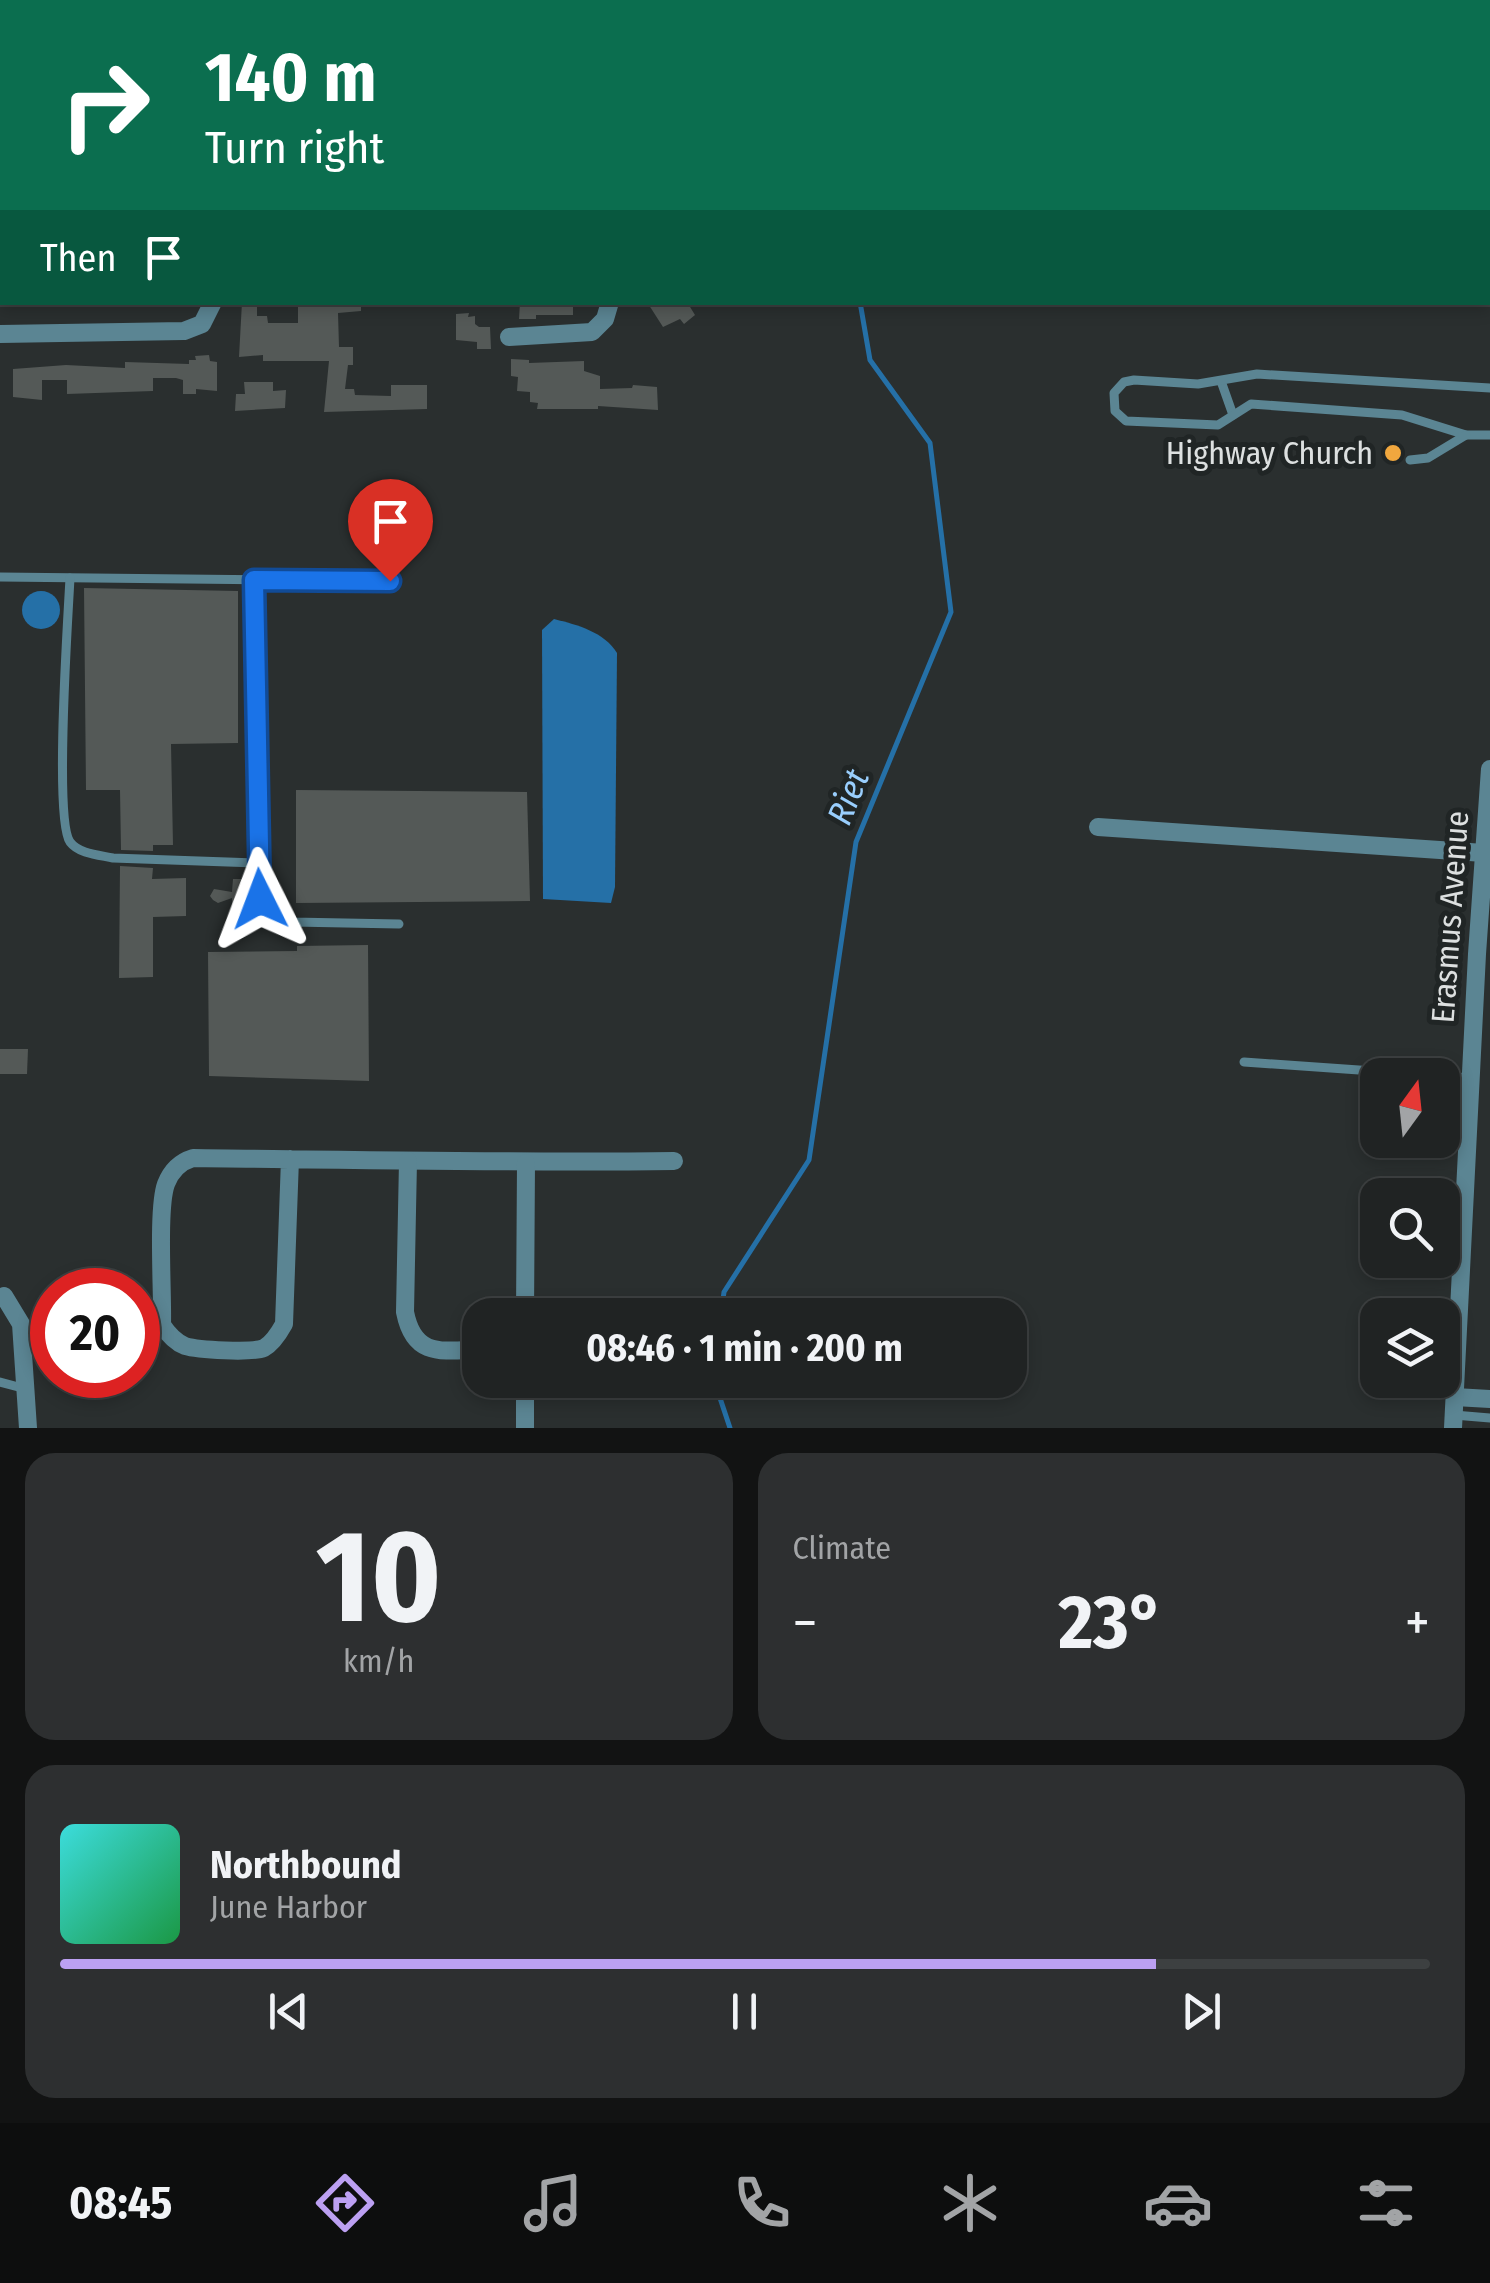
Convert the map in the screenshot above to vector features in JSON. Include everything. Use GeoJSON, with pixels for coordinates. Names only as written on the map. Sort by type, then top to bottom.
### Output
{"type":"FeatureCollection","features":[{"type":"Feature","properties":{"kind":"street"},"geometry":{"type":"LineString","coordinates":[[0,334],[184,331],[202,324],[212,305]]}},
{"type":"Feature","properties":{"kind":"street"},"geometry":{"type":"LineString","coordinates":[[509,336],[592,332],[605,319],[609,305]]}},
{"type":"Feature","properties":{"kind":"street","name":"Erasmus Avenue"},"geometry":{"type":"LineString","coordinates":[[1454,1413],[1470,1078],[1481,1024],[1484,853],[1490,769]]}},
{"type":"Feature","properties":{"kind":"street"},"geometry":{"type":"LineString","coordinates":[[1098,827],[1484,853]]}},
{"type":"Feature","properties":{"kind":"street"},"geometry":{"type":"LineString","coordinates":[[290,1159],[284,1324],[276,1338],[261,1350],[182,1345],[168,1336],[162,1325],[164,1208],[167,1182],[175,1168],[193,1158],[674,1161]]}},
{"type":"Feature","properties":{"kind":"street"},"geometry":{"type":"LineString","coordinates":[[408,1161],[404,1312],[407,1324],[412,1336],[432,1349],[462,1349]]}},
{"type":"Feature","properties":{"kind":"street"},"geometry":{"type":"LineString","coordinates":[[525,1298],[526,1163]]}},
{"type":"Feature","properties":{"kind":"street"},"geometry":{"type":"LineString","coordinates":[[1,1295],[21,1324],[28,1428]]}},
{"type":"Feature","properties":{"kind":"street"},"geometry":{"type":"LineString","coordinates":[[525,1398],[525,1428]]}},
{"type":"Feature","properties":{"kind":"street"},"geometry":{"type":"LineString","coordinates":[[1454,1413],[1490,1400]]}},
{"type":"Feature","properties":{"kind":"lane"},"geometry":{"type":"LineString","coordinates":[[1490,388],[1257,374],[1198,384],[1124,382],[1114,393],[1116,410],[1126,421],[1218,425],[1251,404],[1402,415],[1466,435],[1490,435]]}},
{"type":"Feature","properties":{"kind":"lane"},"geometry":{"type":"LineString","coordinates":[[1221,381],[1232,415]]}},
{"type":"Feature","properties":{"kind":"lane"},"geometry":{"type":"LineString","coordinates":[[1410,460],[1428,458],[1466,435]]}},
{"type":"Feature","properties":{"kind":"lane"},"geometry":{"type":"LineString","coordinates":[[0,577],[390,581]]}},
{"type":"Feature","properties":{"kind":"lane"},"geometry":{"type":"LineString","coordinates":[[70,578],[63,728],[64,801],[67,834],[72,844],[113,858],[258,863]]}},
{"type":"Feature","properties":{"kind":"lane"},"geometry":{"type":"LineString","coordinates":[[254,580],[258,863],[263,908],[276,919],[399,924]]}},
{"type":"Feature","properties":{"kind":"lane"},"geometry":{"type":"LineString","coordinates":[[1244,1062],[1360,1070]]}},
{"type":"Feature","properties":{"kind":"lane"},"geometry":{"type":"LineString","coordinates":[[1460,1077],[1470,1078]]}},
{"type":"Feature","properties":{"kind":"lane"},"geometry":{"type":"LineString","coordinates":[[0,1382],[26,1390]]}},
{"type":"Feature","properties":{"kind":"lane"},"geometry":{"type":"LineString","coordinates":[[1454,1413],[1490,1418]]}},
{"type":"Feature","properties":{"kind":"water"},"geometry":{"type":"Polygon","coordinates":[[[41,591],[54,597],[60,610],[54,623],[41,629],[28,623],[22,610],[28,597],[41,591]]]}},
{"type":"Feature","properties":{"kind":"water"},"geometry":{"type":"Polygon","coordinates":[[[554,619],[598,635],[617,653],[615,887],[611,903],[543,899],[542,630],[554,619]]]}},
{"type":"Feature","properties":{"kind":"building"},"geometry":{"type":"Polygon","coordinates":[[[242,305],[257,305],[257,316],[267,316],[268,323],[298,323],[298,305],[361,305],[361,311],[338,313],[339,347],[353,347],[353,365],[348,365],[345,389],[354,389],[355,395],[391,396],[391,385],[427,385],[427,409],[324,412],[329,361],[263,361],[263,355],[239,357],[242,305]]]}},
{"type":"Feature","properties":{"kind":"building"},"geometry":{"type":"Polygon","coordinates":[[[520,305],[573,305],[573,315],[519,319],[520,305]]]}},
{"type":"Feature","properties":{"kind":"building"},"geometry":{"type":"Polygon","coordinates":[[[649,305],[689,305],[695,315],[684,324],[680,319],[663,327],[649,305]]]}},
{"type":"Feature","properties":{"kind":"building"},"geometry":{"type":"Polygon","coordinates":[[[469,313],[468,317],[475,316],[479,327],[490,327],[491,349],[477,349],[477,342],[456,340],[456,314],[469,313]]]}},
{"type":"Feature","properties":{"kind":"building"},"geometry":{"type":"Polygon","coordinates":[[[209,355],[210,361],[217,362],[217,391],[196,389],[196,394],[183,394],[183,380],[153,378],[153,391],[67,394],[67,380],[42,380],[42,400],[13,397],[13,369],[66,365],[125,368],[125,362],[189,364],[189,360],[196,360],[195,356],[209,355]]]}},
{"type":"Feature","properties":{"kind":"building"},"geometry":{"type":"Polygon","coordinates":[[[511,359],[529,363],[584,361],[584,371],[600,376],[600,389],[657,387],[658,410],[598,406],[537,409],[538,403],[530,402],[530,392],[517,391],[518,377],[511,376],[511,359]]]}},
{"type":"Feature","properties":{"kind":"building"},"geometry":{"type":"Polygon","coordinates":[[[244,382],[273,382],[273,391],[286,390],[285,408],[235,411],[236,394],[245,394],[244,382]]]}},
{"type":"Feature","properties":{"kind":"building"},"geometry":{"type":"Polygon","coordinates":[[[84,588],[238,591],[238,743],[171,744],[173,845],[153,845],[153,851],[121,850],[120,790],[86,790],[84,588]]]}},
{"type":"Feature","properties":{"kind":"building"},"geometry":{"type":"Polygon","coordinates":[[[296,790],[527,792],[530,901],[296,903],[296,790]]]}},
{"type":"Feature","properties":{"kind":"building"},"geometry":{"type":"Polygon","coordinates":[[[120,866],[153,868],[152,879],[186,878],[186,916],[153,917],[153,977],[119,978],[120,866]]]}},
{"type":"Feature","properties":{"kind":"building"},"geometry":{"type":"Polygon","coordinates":[[[233,879],[250,879],[253,908],[232,906],[232,898],[218,903],[210,896],[214,889],[232,892],[233,879]]]}},
{"type":"Feature","properties":{"kind":"building"},"geometry":{"type":"Polygon","coordinates":[[[368,945],[369,1081],[209,1076],[208,952],[368,945]]]}},
{"type":"Feature","properties":{"kind":"building"},"geometry":{"type":"Polygon","coordinates":[[[0,1049],[28,1049],[27,1074],[0,1074],[0,1049]]]}},
{"type":"Feature","properties":{"kind":"waterway","name":"Riet"},"geometry":{"type":"LineString","coordinates":[[723,1298],[809,1160],[856,842],[951,612],[930,443],[870,360],[861,305]]}},
{"type":"Feature","properties":{"kind":"waterway","name":"Riet"},"geometry":{"type":"LineString","coordinates":[[720,1398],[730,1428]]}},
{"type":"Feature","properties":{"kind":"place","name":"Highway Church"},"geometry":{"type":"Point","coordinates":[1393,453]}},
{"type":"Feature","properties":{"kind":"route"},"geometry":{"type":"LineString","coordinates":[[260,899],[254,580],[390,581]]}}]}
